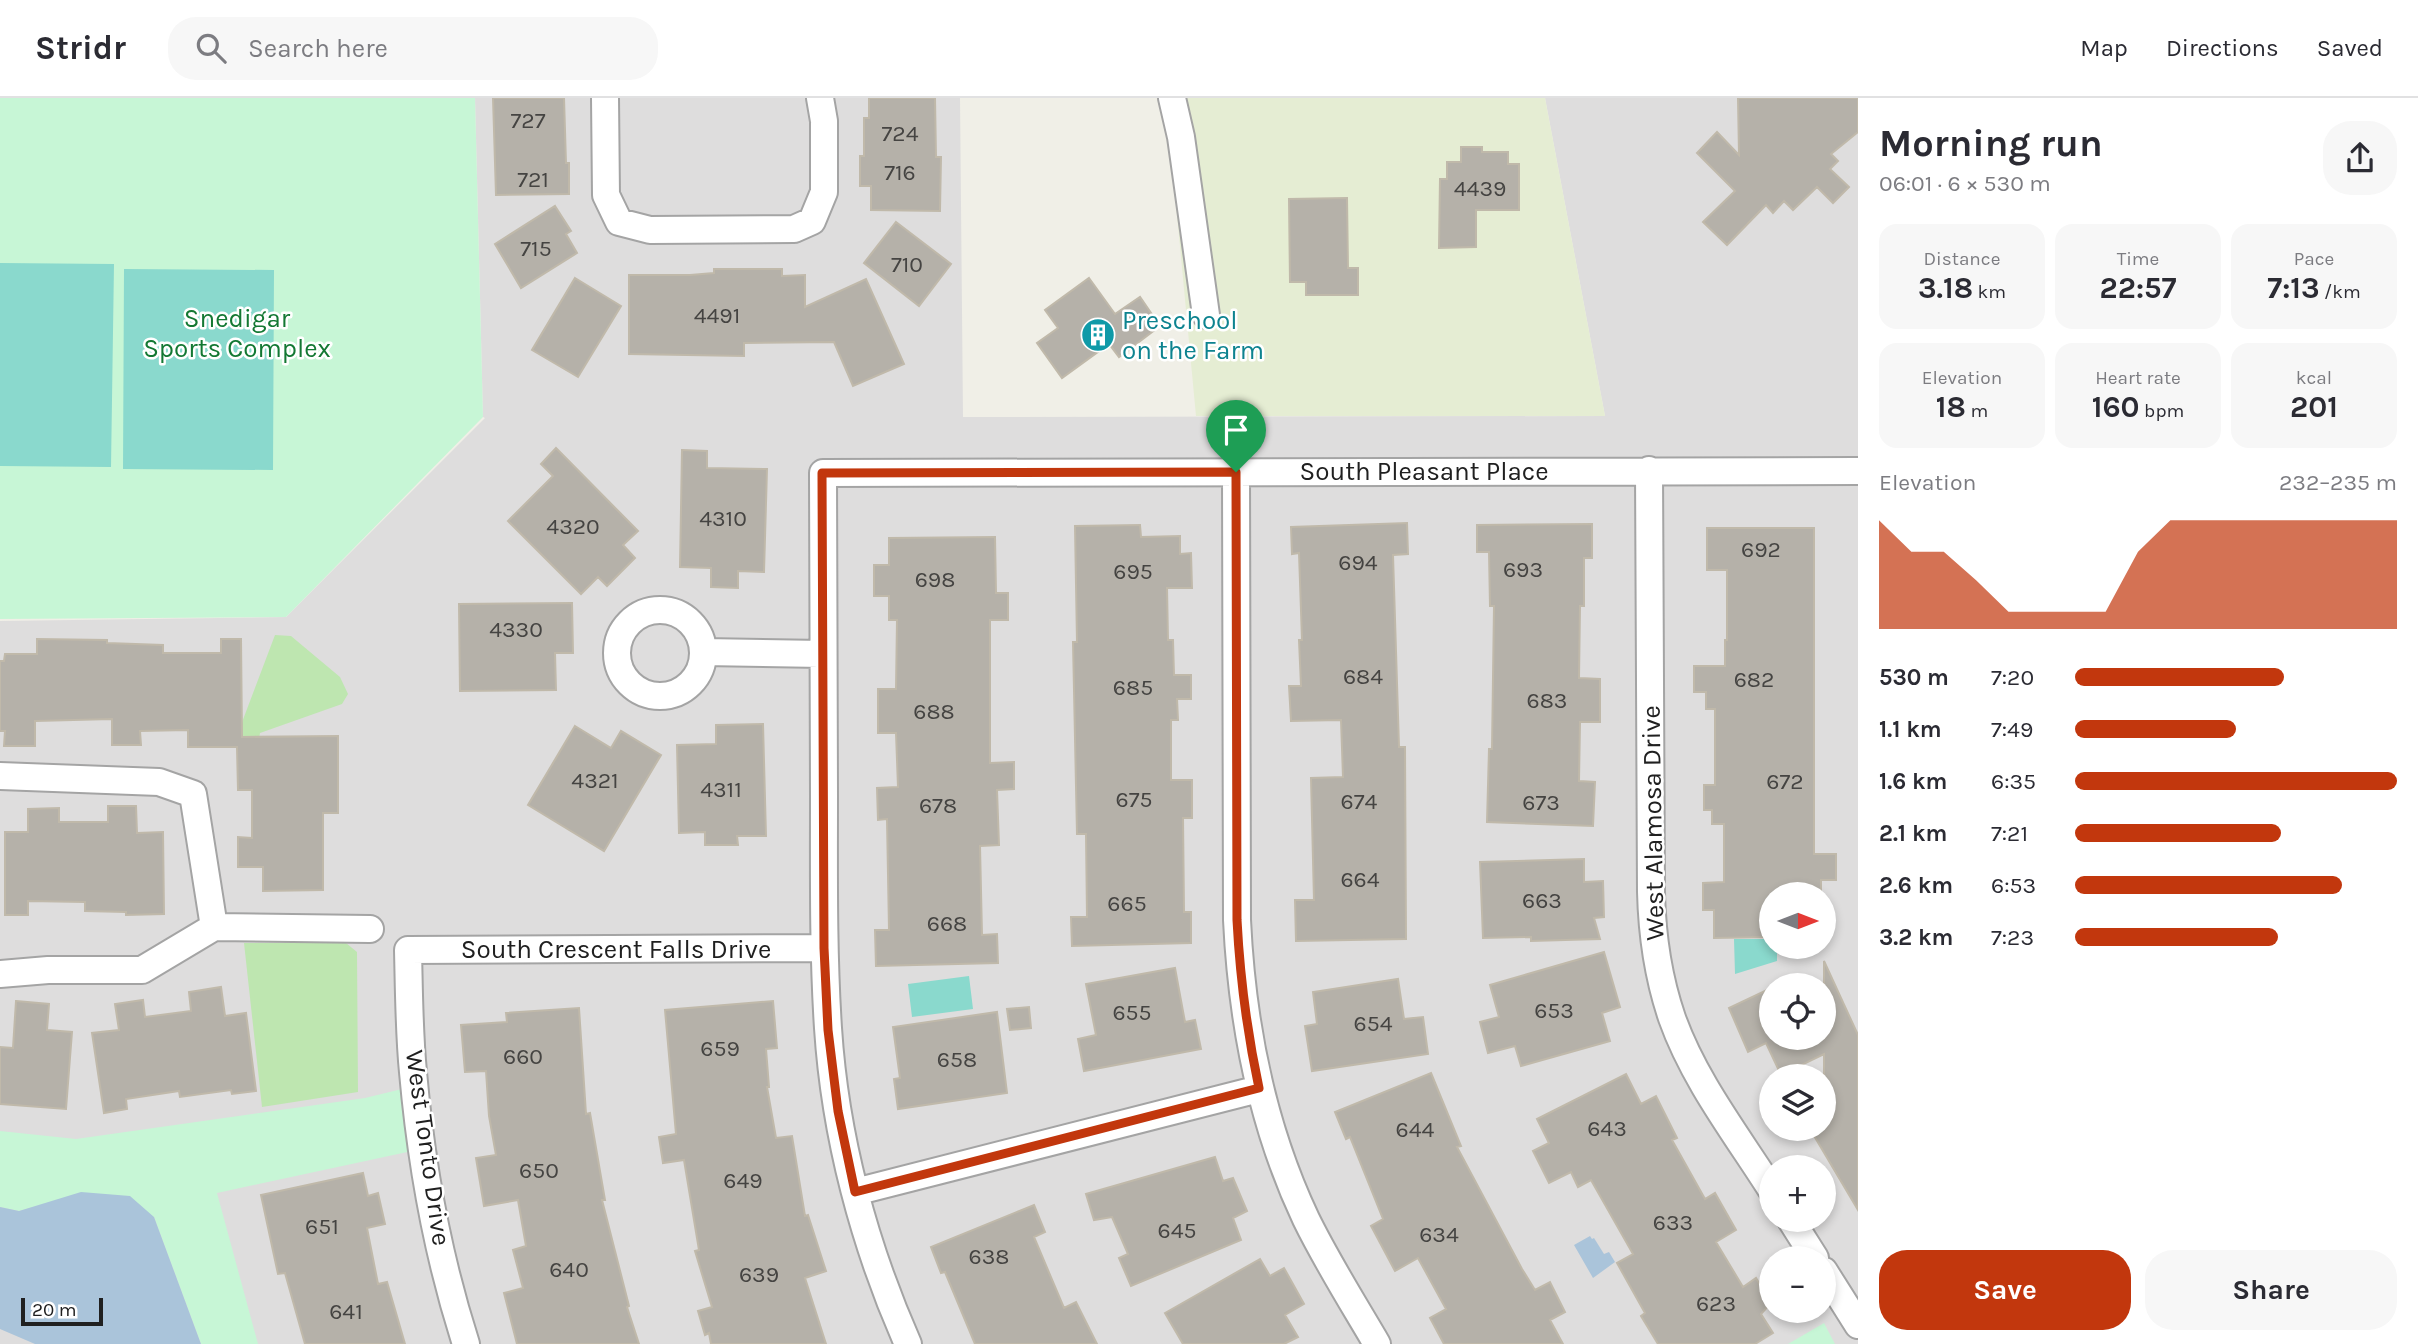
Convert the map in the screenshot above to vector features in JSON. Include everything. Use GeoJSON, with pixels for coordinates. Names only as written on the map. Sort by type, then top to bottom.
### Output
{"type":"FeatureCollection","features":[{"type":"Feature","properties":{"kind":"street"},"geometry":{"type":"LineString","coordinates":[[605,98],[606,195],[619,222],[650,230],[794,229],[812,221],[824,192],[824,121],[820,98]]}},
{"type":"Feature","properties":{"kind":"street"},"geometry":{"type":"LineString","coordinates":[[1172,98],[1181,137],[1206,315]]}},
{"type":"Feature","properties":{"kind":"street","name":"West Alamosa Drive"},"geometry":{"type":"LineString","coordinates":[[1649,470],[1650,892],[1656,957],[1673,1020],[1686,1050],[1701,1079],[1759,1170]]}},
{"type":"Feature","properties":{"kind":"street","name":"South Pleasant Place"},"geometry":{"type":"LineString","coordinates":[[823,654],[822,473],[1858,471]]}},
{"type":"Feature","properties":{"kind":"street"},"geometry":{"type":"LineString","coordinates":[[1236,472],[1237,920],[1247,1033],[1259,1088],[1288,1178],[1307,1221],[1377,1344]]}},
{"type":"Feature","properties":{"kind":"street"},"geometry":{"type":"LineString","coordinates":[[703,652],[823,654],[824,948],[828,1030],[836,1098],[855,1192],[874,1258],[908,1344]]}},
{"type":"Feature","properties":{"kind":"street"},"geometry":{"type":"LineString","coordinates":[[0,776],[159,782],[193,794],[214,927]]}},
{"type":"Feature","properties":{"kind":"street"},"geometry":{"type":"LineString","coordinates":[[0,974],[48,970],[142,970],[214,927],[370,929]]}},
{"type":"Feature","properties":{"kind":"street","name":"South Crescent Falls Drive"},"geometry":{"type":"LineString","coordinates":[[408,950],[824,948]]}},
{"type":"Feature","properties":{"kind":"street","name":"West Tonto Drive"},"geometry":{"type":"LineString","coordinates":[[408,950],[413,1072],[429,1194],[456,1314],[466,1344]]}},
{"type":"Feature","properties":{"kind":"street"},"geometry":{"type":"LineString","coordinates":[[855,1192],[1259,1088]]}},
{"type":"Feature","properties":{"kind":"street"},"geometry":{"type":"LineString","coordinates":[[1836,1290],[1858,1325]]}},
{"type":"Feature","properties":{"kind":"shaded area"},"geometry":{"type":"Polygon","coordinates":[[[475,98],[960,98],[963,417],[1605,416],[1545,98],[1858,98],[1858,1344],[0,1344],[0,621],[286,617],[485,418],[475,98]]]}},
{"type":"Feature","properties":{"kind":"shaded area"},"geometry":{"type":"Polygon","coordinates":[[[81,1192],[130,1196],[154,1217],[201,1344],[35,1344],[0,1329],[0,1207],[19,1211],[81,1192]]]}},
{"type":"Feature","properties":{"kind":"shaded area"},"geometry":{"type":"Polygon","coordinates":[[[1590,1236],[1604,1254],[1609,1252],[1615,1262],[1593,1278],[1574,1245],[1590,1236]]]}},
{"type":"Feature","properties":{"kind":"green space","name":"Snedigar Sports Complex"},"geometry":{"type":"Polygon","coordinates":[[[0,98],[475,98],[483,417],[286,617],[0,619],[0,98]]]}},
{"type":"Feature","properties":{"kind":"green space"},"geometry":{"type":"Polygon","coordinates":[[[1166,98],[1545,98],[1605,416],[1196,416],[1166,98]]]}},
{"type":"Feature","properties":{"kind":"green space"},"geometry":{"type":"Polygon","coordinates":[[[0,263],[114,264],[111,467],[0,466],[0,263]]]}},
{"type":"Feature","properties":{"kind":"green space"},"geometry":{"type":"Polygon","coordinates":[[[124,269],[274,270],[273,470],[123,469],[124,269]]]}},
{"type":"Feature","properties":{"kind":"green space"},"geometry":{"type":"Polygon","coordinates":[[[275,635],[291,636],[340,677],[348,694],[342,704],[260,733],[258,745],[233,746],[275,635]]]}},
{"type":"Feature","properties":{"kind":"green space"},"geometry":{"type":"Polygon","coordinates":[[[1734,939],[1759,939],[1759,959],[1777,959],[1777,961],[1735,974],[1734,939]]]}},
{"type":"Feature","properties":{"kind":"green space"},"geometry":{"type":"Polygon","coordinates":[[[244,943],[346,943],[357,952],[358,1092],[262,1107],[244,943]]]}},
{"type":"Feature","properties":{"kind":"green space"},"geometry":{"type":"Polygon","coordinates":[[[969,976],[973,1009],[912,1017],[908,984],[969,976]]]}},
{"type":"Feature","properties":{"kind":"green space"},"geometry":{"type":"Polygon","coordinates":[[[402,1089],[412,1151],[217,1193],[258,1344],[201,1344],[154,1217],[57,1201],[19,1211],[0,1207],[0,1131],[76,1139],[365,1098],[402,1089]]]}},
{"type":"Feature","properties":{"kind":"green space"},"geometry":{"type":"Polygon","coordinates":[[[1824,1323],[1835,1344],[1788,1344],[1824,1323]]]}},
{"type":"Feature","properties":{"kind":"building"},"geometry":{"type":"Polygon","coordinates":[[[493,98],[564,98],[569,194],[496,195],[493,98]]]}},
{"type":"Feature","properties":{"kind":"building"},"geometry":{"type":"Polygon","coordinates":[[[869,98],[935,98],[936,157],[941,157],[940,211],[871,210],[871,186],[860,186],[860,156],[864,156],[864,118],[869,118],[869,98]]]}},
{"type":"Feature","properties":{"kind":"building"},"geometry":{"type":"Polygon","coordinates":[[[1738,98],[1858,98],[1858,132],[1831,154],[1838,161],[1830,169],[1849,187],[1833,203],[1817,187],[1793,210],[1784,201],[1773,213],[1766,205],[1727,245],[1703,222],[1735,191],[1697,153],[1717,132],[1739,155],[1738,98]]]}},
{"type":"Feature","properties":{"kind":"building"},"geometry":{"type":"Polygon","coordinates":[[[1461,147],[1482,147],[1482,152],[1508,152],[1508,164],[1519,164],[1519,210],[1476,210],[1476,247],[1439,248],[1440,179],[1447,179],[1447,162],[1461,162],[1461,147]]]}},
{"type":"Feature","properties":{"kind":"building"},"geometry":{"type":"Polygon","coordinates":[[[1347,198],[1348,268],[1358,268],[1358,295],[1306,295],[1306,282],[1290,282],[1289,199],[1347,198]]]}},
{"type":"Feature","properties":{"kind":"building"},"geometry":{"type":"Polygon","coordinates":[[[555,206],[571,231],[566,234],[577,253],[521,288],[495,244],[555,206]]]}},
{"type":"Feature","properties":{"kind":"building"},"geometry":{"type":"Polygon","coordinates":[[[896,222],[951,264],[919,306],[864,263],[896,222]]]}},
{"type":"Feature","properties":{"kind":"building"},"geometry":{"type":"Polygon","coordinates":[[[714,269],[782,269],[782,276],[805,275],[805,307],[866,279],[904,364],[853,386],[834,342],[744,343],[744,356],[629,354],[629,275],[690,275],[714,273],[714,269]]]}},
{"type":"Feature","properties":{"kind":"building"},"geometry":{"type":"Polygon","coordinates":[[[575,278],[621,306],[578,377],[532,350],[575,278]]]}},
{"type":"Feature","properties":{"kind":"building","name":"Preschool on the Farm"},"geometry":{"type":"Polygon","coordinates":[[[1089,278],[1115,314],[1140,297],[1160,326],[1119,357],[1109,344],[1062,378],[1037,343],[1058,328],[1045,310],[1089,278]]]}},
{"type":"Feature","properties":{"kind":"building"},"geometry":{"type":"Polygon","coordinates":[[[556,448],[638,531],[623,545],[635,558],[607,586],[598,577],[581,594],[508,521],[553,476],[541,464],[556,448]]]}},
{"type":"Feature","properties":{"kind":"building"},"geometry":{"type":"Polygon","coordinates":[[[682,450],[707,451],[707,468],[767,469],[764,572],[738,571],[738,588],[711,587],[711,568],[680,567],[682,450]]]}},
{"type":"Feature","properties":{"kind":"building"},"geometry":{"type":"Polygon","coordinates":[[[1407,523],[1408,554],[1393,555],[1399,747],[1405,747],[1406,939],[1296,941],[1295,900],[1314,900],[1311,778],[1343,777],[1341,720],[1291,721],[1289,686],[1301,686],[1299,640],[1302,640],[1299,553],[1292,554],[1291,527],[1407,523]]]}},
{"type":"Feature","properties":{"kind":"building"},"geometry":{"type":"Polygon","coordinates":[[[1592,524],[1592,558],[1584,558],[1579,678],[1600,679],[1600,722],[1580,722],[1579,781],[1595,782],[1593,826],[1487,822],[1489,749],[1492,749],[1494,606],[1490,606],[1489,552],[1477,552],[1477,525],[1592,524]]]}},
{"type":"Feature","properties":{"kind":"building"},"geometry":{"type":"Polygon","coordinates":[[[1140,525],[1141,537],[1180,536],[1180,554],[1191,553],[1192,588],[1167,588],[1168,640],[1173,640],[1174,675],[1191,675],[1191,699],[1177,699],[1178,720],[1171,720],[1171,780],[1192,780],[1192,818],[1183,818],[1184,912],[1191,912],[1191,943],[1072,946],[1071,917],[1087,917],[1086,834],[1077,834],[1073,642],[1077,642],[1075,526],[1140,525]]]}},
{"type":"Feature","properties":{"kind":"building"},"geometry":{"type":"Polygon","coordinates":[[[1707,528],[1814,528],[1814,854],[1836,854],[1836,880],[1759,882],[1759,937],[1714,938],[1714,910],[1703,910],[1703,883],[1724,882],[1724,824],[1712,824],[1712,810],[1704,810],[1704,785],[1715,785],[1715,709],[1706,709],[1706,692],[1694,692],[1694,666],[1725,666],[1727,640],[1727,570],[1707,570],[1707,528]]]}},
{"type":"Feature","properties":{"kind":"building"},"geometry":{"type":"Polygon","coordinates":[[[995,537],[996,593],[1008,593],[1008,620],[990,620],[990,763],[1014,762],[1014,789],[997,790],[999,845],[980,846],[982,935],[997,934],[998,963],[876,966],[875,930],[889,930],[887,819],[878,820],[877,788],[898,787],[896,733],[878,733],[878,689],[896,689],[897,620],[889,620],[889,596],[874,596],[874,565],[889,565],[889,538],[995,537]]]}},
{"type":"Feature","properties":{"kind":"building"},"geometry":{"type":"Polygon","coordinates":[[[572,603],[573,653],[555,653],[556,690],[460,691],[459,604],[572,603]]]}},
{"type":"Feature","properties":{"kind":"building"},"geometry":{"type":"Polygon","coordinates":[[[37,639],[107,640],[107,643],[163,645],[163,653],[221,653],[221,639],[241,639],[242,737],[338,736],[338,813],[323,813],[323,890],[263,891],[263,867],[238,867],[238,837],[252,838],[252,790],[238,790],[237,747],[188,747],[188,730],[140,731],[141,745],[112,745],[112,719],[35,721],[35,746],[4,746],[5,731],[0,731],[0,661],[4,661],[5,654],[37,654],[37,639]]]}},
{"type":"Feature","properties":{"kind":"building"},"geometry":{"type":"Polygon","coordinates":[[[763,724],[766,836],[737,836],[738,845],[705,845],[705,832],[679,833],[677,745],[716,744],[716,725],[763,724]]]}},
{"type":"Feature","properties":{"kind":"building"},"geometry":{"type":"Polygon","coordinates":[[[575,726],[611,748],[621,731],[661,755],[604,851],[528,805],[575,726]]]}},
{"type":"Feature","properties":{"kind":"building"},"geometry":{"type":"Polygon","coordinates":[[[108,806],[136,806],[137,833],[163,832],[164,914],[126,915],[126,912],[85,911],[85,902],[28,901],[28,915],[5,915],[5,832],[28,832],[28,809],[59,808],[59,822],[108,822],[108,806]]]}},
{"type":"Feature","properties":{"kind":"building"},"geometry":{"type":"Polygon","coordinates":[[[1584,859],[1584,882],[1603,881],[1604,917],[1594,918],[1600,939],[1531,941],[1531,937],[1483,938],[1480,862],[1584,859]]]}},
{"type":"Feature","properties":{"kind":"building"},"geometry":{"type":"Polygon","coordinates":[[[1604,952],[1620,1007],[1602,1013],[1610,1041],[1521,1066],[1515,1046],[1488,1053],[1480,1022],[1499,1017],[1490,985],[1604,952]]]}},
{"type":"Feature","properties":{"kind":"building"},"geometry":{"type":"Polygon","coordinates":[[[1824,961],[1830,973],[1824,973],[1824,961]]]}},
{"type":"Feature","properties":{"kind":"building"},"geometry":{"type":"Polygon","coordinates":[[[1175,968],[1185,1022],[1195,1020],[1201,1049],[1084,1071],[1078,1039],[1096,1035],[1086,984],[1175,968]]]}},
{"type":"Feature","properties":{"kind":"building"},"geometry":{"type":"Polygon","coordinates":[[[1398,979],[1404,1019],[1423,1017],[1428,1054],[1312,1071],[1305,1026],[1317,1024],[1313,992],[1398,979]]]}},
{"type":"Feature","properties":{"kind":"building"},"geometry":{"type":"Polygon","coordinates":[[[221,987],[225,1016],[246,1013],[256,1091],[232,1094],[231,1090],[180,1097],[179,1091],[126,1099],[127,1109],[104,1113],[92,1033],[119,1030],[115,1004],[143,1000],[145,1017],[191,1011],[189,992],[221,987]]]}},
{"type":"Feature","properties":{"kind":"building"},"geometry":{"type":"Polygon","coordinates":[[[1836,987],[1858,1035],[1858,1210],[1836,1173],[1836,1155],[1825,1155],[1817,1141],[1836,1141],[1836,1064],[1824,1064],[1824,1054],[1804,1064],[1776,1064],[1769,1050],[1836,1050],[1836,987]]]}},
{"type":"Feature","properties":{"kind":"building"},"geometry":{"type":"Polygon","coordinates":[[[1759,994],[1759,1046],[1748,1052],[1729,1008],[1759,994]]]}},
{"type":"Feature","properties":{"kind":"building"},"geometry":{"type":"Polygon","coordinates":[[[16,1001],[49,1004],[47,1030],[72,1032],[66,1109],[0,1104],[0,1047],[13,1048],[16,1001]]]}},
{"type":"Feature","properties":{"kind":"building"},"geometry":{"type":"Polygon","coordinates":[[[773,1001],[777,1048],[766,1049],[767,1087],[776,1138],[792,1136],[805,1216],[808,1215],[826,1271],[805,1278],[826,1344],[711,1344],[709,1333],[705,1335],[698,1311],[712,1307],[695,1251],[699,1250],[684,1160],[663,1163],[659,1137],[676,1134],[665,1010],[773,1001]]]}},
{"type":"Feature","properties":{"kind":"building"},"geometry":{"type":"Polygon","coordinates":[[[1029,1007],[1031,1028],[1010,1030],[1007,1009],[1029,1007]]]}},
{"type":"Feature","properties":{"kind":"building"},"geometry":{"type":"Polygon","coordinates":[[[579,1008],[586,1114],[590,1113],[605,1200],[602,1200],[629,1306],[627,1307],[639,1344],[517,1344],[504,1293],[523,1288],[513,1250],[526,1246],[518,1200],[484,1206],[476,1158],[496,1155],[489,1116],[486,1071],[465,1072],[461,1025],[507,1022],[506,1013],[579,1008]]]}},
{"type":"Feature","properties":{"kind":"building"},"geometry":{"type":"Polygon","coordinates":[[[997,1012],[1007,1093],[898,1109],[894,1079],[900,1078],[893,1027],[997,1012]]]}},
{"type":"Feature","properties":{"kind":"building"},"geometry":{"type":"Polygon","coordinates":[[[1431,1073],[1461,1146],[1457,1147],[1522,1269],[1535,1290],[1550,1282],[1565,1312],[1550,1320],[1563,1344],[1444,1344],[1430,1318],[1446,1309],[1418,1258],[1395,1271],[1371,1226],[1383,1219],[1350,1137],[1346,1139],[1335,1112],[1431,1073]]]}},
{"type":"Feature","properties":{"kind":"building"},"geometry":{"type":"Polygon","coordinates":[[[1626,1074],[1641,1104],[1656,1096],[1677,1138],[1672,1140],[1705,1199],[1715,1193],[1736,1230],[1716,1242],[1743,1287],[1756,1278],[1759,1283],[1759,1323],[1767,1323],[1773,1333],[1755,1344],[1658,1344],[1641,1316],[1645,1313],[1617,1263],[1633,1254],[1591,1180],[1578,1187],[1571,1172],[1549,1183],[1533,1151],[1549,1143],[1537,1119],[1626,1074]]]}},
{"type":"Feature","properties":{"kind":"building"},"geometry":{"type":"Polygon","coordinates":[[[1215,1157],[1223,1181],[1233,1178],[1247,1211],[1233,1218],[1241,1240],[1131,1286],[1119,1258],[1128,1254],[1112,1217],[1094,1220],[1086,1194],[1215,1157]]]}},
{"type":"Feature","properties":{"kind":"building"},"geometry":{"type":"Polygon","coordinates":[[[363,1173],[368,1196],[378,1193],[385,1224],[367,1228],[378,1284],[387,1282],[405,1344],[305,1344],[285,1273],[278,1274],[261,1195],[363,1173]]]}},
{"type":"Feature","properties":{"kind":"building"},"geometry":{"type":"Polygon","coordinates":[[[1034,1205],[1045,1232],[1034,1237],[1064,1308],[1076,1302],[1097,1344],[975,1344],[945,1272],[941,1273],[931,1247],[1034,1205]]]}},
{"type":"Feature","properties":{"kind":"building"},"geometry":{"type":"Polygon","coordinates":[[[1260,1259],[1270,1276],[1284,1268],[1304,1304],[1285,1315],[1298,1337],[1284,1344],[1183,1344],[1165,1313],[1260,1259]]]}},
{"type":"Feature","properties":{"kind":"place","name":"Preschool on the Farm"},"geometry":{"type":"Point","coordinates":[1098,335]}},
{"type":"Feature","properties":{"kind":"route"},"geometry":{"type":"LineString","coordinates":[[1236,472],[1237,920],[1247,1033],[1259,1088],[855,1192],[838,1111],[828,1030],[824,948],[822,473],[1236,472]]}}]}
